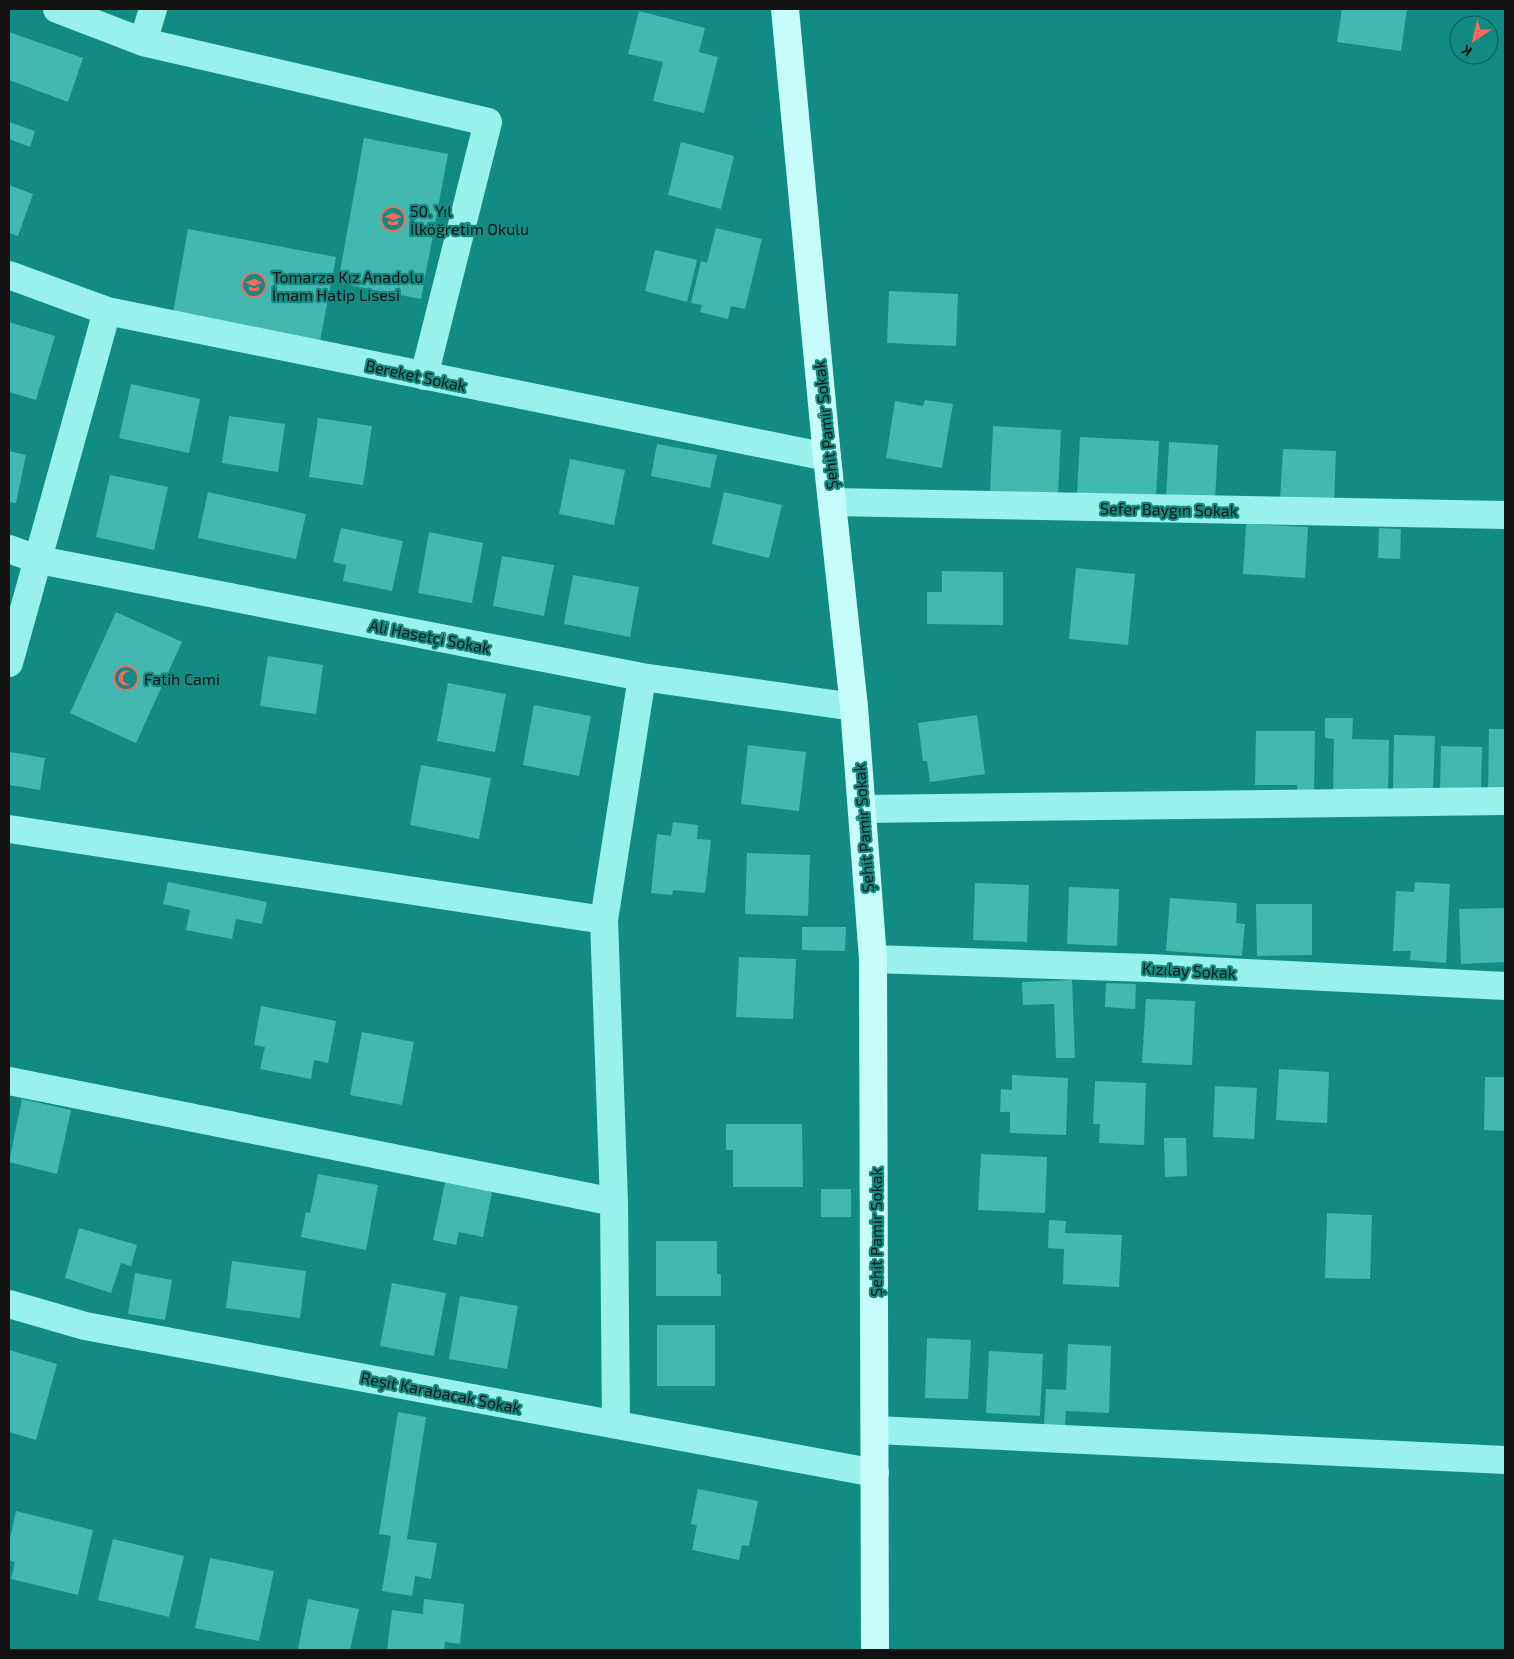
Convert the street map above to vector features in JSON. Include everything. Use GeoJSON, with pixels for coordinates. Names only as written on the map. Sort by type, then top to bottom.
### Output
{"type":"FeatureCollection","features":[{"type":"Feature","properties":{"kind":"street"},"geometry":{"type":"LineString","coordinates":[[57,9],[143,42],[488,122],[424,376]]}},
{"type":"Feature","properties":{"kind":"street"},"geometry":{"type":"LineString","coordinates":[[143,42],[153,9]]}},
{"type":"Feature","properties":{"kind":"street","name":"Şehit Pamir Sokak"},"geometry":{"type":"LineString","coordinates":[[785,9],[827,457],[854,707],[873,959],[876,1430],[875,1650]]}},
{"type":"Feature","properties":{"kind":"street","name":"Bereket Sokak"},"geometry":{"type":"LineString","coordinates":[[9,275],[107,311],[827,457]]}},
{"type":"Feature","properties":{"kind":"street"},"geometry":{"type":"LineString","coordinates":[[9,663],[107,311]]}},
{"type":"Feature","properties":{"kind":"street","name":"Sefer Baygın Sokak"},"geometry":{"type":"LineString","coordinates":[[832,502],[1505,515]]}},
{"type":"Feature","properties":{"kind":"street","name":"Ali Hasetçi Sokak"},"geometry":{"type":"LineString","coordinates":[[9,549],[39,560],[642,677],[854,707]]}},
{"type":"Feature","properties":{"kind":"street"},"geometry":{"type":"LineString","coordinates":[[616,1424],[614,1202],[604,920],[642,677]]}},
{"type":"Feature","properties":{"kind":"street"},"geometry":{"type":"LineString","coordinates":[[862,809],[1505,801]]}},
{"type":"Feature","properties":{"kind":"street"},"geometry":{"type":"LineString","coordinates":[[9,829],[604,920]]}},
{"type":"Feature","properties":{"kind":"street","name":"Kızılay Sokak"},"geometry":{"type":"LineString","coordinates":[[873,959],[1149,968],[1505,986]]}},
{"type":"Feature","properties":{"kind":"street"},"geometry":{"type":"LineString","coordinates":[[9,1081],[614,1202]]}},
{"type":"Feature","properties":{"kind":"street","name":"Reşit Karabacak Sokak"},"geometry":{"type":"LineString","coordinates":[[9,1304],[85,1326],[875,1473]]}},
{"type":"Feature","properties":{"kind":"street"},"geometry":{"type":"LineString","coordinates":[[876,1430],[1505,1460]]}},
{"type":"Feature","properties":{"kind":"building"},"geometry":{"type":"Polygon","coordinates":[[[1342,9],[1407,9],[1401,51],[1337,42],[1342,9]]]}},
{"type":"Feature","properties":{"kind":"building"},"geometry":{"type":"Polygon","coordinates":[[[639,11],[705,28],[699,52],[718,57],[704,113],[653,101],[663,62],[628,54],[639,11]]]}},
{"type":"Feature","properties":{"kind":"building"},"geometry":{"type":"Polygon","coordinates":[[[9,32],[83,58],[68,102],[9,80],[9,32]]]}},
{"type":"Feature","properties":{"kind":"building"},"geometry":{"type":"Polygon","coordinates":[[[9,122],[35,131],[30,147],[9,139],[9,122]]]}},
{"type":"Feature","properties":{"kind":"building","name":"50. Yıl İlköğretim Okulu"},"geometry":{"type":"Polygon","coordinates":[[[364,138],[448,154],[421,299],[338,283],[364,138]]]}},
{"type":"Feature","properties":{"kind":"building"},"geometry":{"type":"Polygon","coordinates":[[[681,142],[734,156],[721,209],[668,195],[681,142]]]}},
{"type":"Feature","properties":{"kind":"building"},"geometry":{"type":"Polygon","coordinates":[[[9,185],[33,194],[18,236],[9,233],[9,185]]]}},
{"type":"Feature","properties":{"kind":"building"},"geometry":{"type":"Polygon","coordinates":[[[716,228],[762,239],[745,309],[731,306],[728,319],[700,312],[702,305],[691,303],[701,261],[707,263],[716,228]]]}},
{"type":"Feature","properties":{"kind":"building","name":"Tomarza Kız Anadolu İmam Hatip Lisesi"},"geometry":{"type":"Polygon","coordinates":[[[188,229],[336,257],[320,341],[173,313],[188,229]]]}},
{"type":"Feature","properties":{"kind":"building"},"geometry":{"type":"Polygon","coordinates":[[[655,250],[697,260],[687,302],[645,291],[655,250]]]}},
{"type":"Feature","properties":{"kind":"building"},"geometry":{"type":"Polygon","coordinates":[[[889,291],[958,294],[956,346],[887,343],[889,291]]]}},
{"type":"Feature","properties":{"kind":"building"},"geometry":{"type":"Polygon","coordinates":[[[9,322],[55,336],[36,400],[9,392],[9,322]]]}},
{"type":"Feature","properties":{"kind":"building"},"geometry":{"type":"Polygon","coordinates":[[[131,384],[200,399],[189,453],[119,438],[131,384]]]}},
{"type":"Feature","properties":{"kind":"building"},"geometry":{"type":"Polygon","coordinates":[[[925,400],[953,404],[942,468],[886,458],[895,401],[923,406],[925,400]]]}},
{"type":"Feature","properties":{"kind":"building"},"geometry":{"type":"Polygon","coordinates":[[[229,416],[285,424],[278,472],[222,463],[229,416]]]}},
{"type":"Feature","properties":{"kind":"building"},"geometry":{"type":"Polygon","coordinates":[[[318,418],[372,426],[363,485],[309,477],[318,418]]]}},
{"type":"Feature","properties":{"kind":"building"},"geometry":{"type":"Polygon","coordinates":[[[993,426],[1061,430],[1058,496],[990,491],[993,426]]]}},
{"type":"Feature","properties":{"kind":"building"},"geometry":{"type":"Polygon","coordinates":[[[1080,437],[1159,441],[1156,497],[1077,493],[1080,437]]]}},
{"type":"Feature","properties":{"kind":"building"},"geometry":{"type":"Polygon","coordinates":[[[1169,442],[1218,445],[1215,501],[1166,498],[1169,442]]]}},
{"type":"Feature","properties":{"kind":"building"},"geometry":{"type":"Polygon","coordinates":[[[657,444],[717,455],[710,488],[651,476],[657,444]]]}},
{"type":"Feature","properties":{"kind":"building"},"geometry":{"type":"Polygon","coordinates":[[[1283,449],[1336,451],[1334,502],[1280,500],[1283,449]]]}},
{"type":"Feature","properties":{"kind":"building"},"geometry":{"type":"Polygon","coordinates":[[[9,451],[26,455],[16,503],[9,502],[9,451]]]}},
{"type":"Feature","properties":{"kind":"building"},"geometry":{"type":"Polygon","coordinates":[[[570,459],[625,470],[614,525],[559,514],[570,459]]]}},
{"type":"Feature","properties":{"kind":"building"},"geometry":{"type":"Polygon","coordinates":[[[110,475],[168,487],[154,550],[96,537],[110,475]]]}},
{"type":"Feature","properties":{"kind":"building"},"geometry":{"type":"Polygon","coordinates":[[[208,492],[306,514],[296,559],[198,538],[208,492]]]}},
{"type":"Feature","properties":{"kind":"building"},"geometry":{"type":"Polygon","coordinates":[[[724,492],[782,505],[769,558],[712,544],[724,492]]]}},
{"type":"Feature","properties":{"kind":"building"},"geometry":{"type":"Polygon","coordinates":[[[1246,524],[1308,527],[1305,578],[1243,574],[1246,524]]]}},
{"type":"Feature","properties":{"kind":"building"},"geometry":{"type":"Polygon","coordinates":[[[341,528],[403,541],[392,591],[343,581],[346,565],[333,562],[341,528]]]}},
{"type":"Feature","properties":{"kind":"building"},"geometry":{"type":"Polygon","coordinates":[[[1379,528],[1401,529],[1400,559],[1378,558],[1379,528]]]}},
{"type":"Feature","properties":{"kind":"building"},"geometry":{"type":"Polygon","coordinates":[[[429,532],[483,543],[472,603],[418,593],[429,532]]]}},
{"type":"Feature","properties":{"kind":"building"},"geometry":{"type":"Polygon","coordinates":[[[502,556],[554,565],[544,616],[493,606],[502,556]]]}},
{"type":"Feature","properties":{"kind":"building"},"geometry":{"type":"Polygon","coordinates":[[[1076,568],[1135,574],[1128,645],[1069,639],[1076,568]]]}},
{"type":"Feature","properties":{"kind":"building"},"geometry":{"type":"Polygon","coordinates":[[[942,571],[1003,572],[1003,625],[927,624],[927,592],[942,592],[942,571]]]}},
{"type":"Feature","properties":{"kind":"building"},"geometry":{"type":"Polygon","coordinates":[[[573,575],[639,587],[630,637],[564,624],[573,575]]]}},
{"type":"Feature","properties":{"kind":"building","name":"Fatih Cami"},"geometry":{"type":"Polygon","coordinates":[[[116,612],[182,642],[136,743],[70,713],[116,612]]]}},
{"type":"Feature","properties":{"kind":"building"},"geometry":{"type":"Polygon","coordinates":[[[268,656],[323,665],[316,714],[260,706],[268,656]]]}},
{"type":"Feature","properties":{"kind":"building"},"geometry":{"type":"Polygon","coordinates":[[[448,683],[506,694],[495,752],[437,741],[448,683]]]}},
{"type":"Feature","properties":{"kind":"building"},"geometry":{"type":"Polygon","coordinates":[[[534,705],[591,716],[579,776],[523,765],[534,705]]]}},
{"type":"Feature","properties":{"kind":"building"},"geometry":{"type":"Polygon","coordinates":[[[977,715],[985,774],[930,782],[927,761],[923,761],[918,723],[977,715]]]}},
{"type":"Feature","properties":{"kind":"building"},"geometry":{"type":"Polygon","coordinates":[[[1325,718],[1353,718],[1352,739],[1389,740],[1388,797],[1333,796],[1334,739],[1325,738],[1325,718]]]}},
{"type":"Feature","properties":{"kind":"building"},"geometry":{"type":"Polygon","coordinates":[[[1489,729],[1505,729],[1505,791],[1488,791],[1489,729]]]}},
{"type":"Feature","properties":{"kind":"building"},"geometry":{"type":"Polygon","coordinates":[[[1256,731],[1315,731],[1314,792],[1297,792],[1297,785],[1255,785],[1256,731]]]}},
{"type":"Feature","properties":{"kind":"building"},"geometry":{"type":"Polygon","coordinates":[[[1394,735],[1435,736],[1433,791],[1393,791],[1394,735]]]}},
{"type":"Feature","properties":{"kind":"building"},"geometry":{"type":"Polygon","coordinates":[[[748,745],[806,752],[799,811],[741,804],[748,745]]]}},
{"type":"Feature","properties":{"kind":"building"},"geometry":{"type":"Polygon","coordinates":[[[1441,746],[1482,747],[1481,791],[1440,790],[1441,746]]]}},
{"type":"Feature","properties":{"kind":"building"},"geometry":{"type":"Polygon","coordinates":[[[10,752],[45,758],[40,790],[9,785],[10,752]]]}},
{"type":"Feature","properties":{"kind":"building"},"geometry":{"type":"Polygon","coordinates":[[[421,765],[491,778],[479,839],[410,825],[421,765]]]}},
{"type":"Feature","properties":{"kind":"building"},"geometry":{"type":"Polygon","coordinates":[[[673,822],[698,825],[697,839],[711,840],[705,893],[673,890],[672,895],[651,893],[657,834],[671,836],[673,822]]]}},
{"type":"Feature","properties":{"kind":"building"},"geometry":{"type":"Polygon","coordinates":[[[747,853],[810,855],[808,916],[745,914],[747,853]]]}},
{"type":"Feature","properties":{"kind":"building"},"geometry":{"type":"Polygon","coordinates":[[[168,882],[267,902],[262,924],[236,919],[232,939],[186,930],[190,910],[163,904],[168,882]]]}},
{"type":"Feature","properties":{"kind":"building"},"geometry":{"type":"Polygon","coordinates":[[[1415,882],[1450,884],[1446,963],[1410,960],[1411,951],[1393,951],[1396,891],[1414,892],[1415,882]]]}},
{"type":"Feature","properties":{"kind":"building"},"geometry":{"type":"Polygon","coordinates":[[[975,883],[1029,885],[1027,942],[973,940],[975,883]]]}},
{"type":"Feature","properties":{"kind":"building"},"geometry":{"type":"Polygon","coordinates":[[[1069,887],[1119,889],[1117,946],[1067,944],[1069,887]]]}},
{"type":"Feature","properties":{"kind":"building"},"geometry":{"type":"Polygon","coordinates":[[[1170,898],[1237,903],[1236,923],[1245,924],[1242,956],[1166,951],[1170,898]]]}},
{"type":"Feature","properties":{"kind":"building"},"geometry":{"type":"Polygon","coordinates":[[[1256,904],[1312,904],[1312,955],[1257,956],[1256,904]]]}},
{"type":"Feature","properties":{"kind":"building"},"geometry":{"type":"Polygon","coordinates":[[[1505,908],[1505,962],[1461,964],[1459,909],[1505,908]]]}},
{"type":"Feature","properties":{"kind":"building"},"geometry":{"type":"Polygon","coordinates":[[[802,927],[846,927],[845,951],[802,950],[802,927]]]}},
{"type":"Feature","properties":{"kind":"building"},"geometry":{"type":"Polygon","coordinates":[[[739,957],[796,959],[793,1019],[736,1017],[739,957]]]}},
{"type":"Feature","properties":{"kind":"building"},"geometry":{"type":"Polygon","coordinates":[[[1072,980],[1075,1058],[1056,1058],[1054,1004],[1023,1005],[1022,982],[1072,980]]]}},
{"type":"Feature","properties":{"kind":"building"},"geometry":{"type":"Polygon","coordinates":[[[1106,983],[1136,984],[1135,1009],[1105,1007],[1106,983]]]}},
{"type":"Feature","properties":{"kind":"building"},"geometry":{"type":"Polygon","coordinates":[[[1146,999],[1195,1001],[1192,1065],[1142,1063],[1146,999]]]}},
{"type":"Feature","properties":{"kind":"building"},"geometry":{"type":"Polygon","coordinates":[[[261,1006],[336,1021],[328,1063],[314,1060],[311,1079],[260,1069],[265,1047],[254,1045],[261,1006]]]}},
{"type":"Feature","properties":{"kind":"building"},"geometry":{"type":"Polygon","coordinates":[[[362,1032],[414,1042],[402,1105],[350,1095],[362,1032]]]}},
{"type":"Feature","properties":{"kind":"building"},"geometry":{"type":"Polygon","coordinates":[[[1279,1069],[1329,1072],[1327,1123],[1276,1120],[1279,1069]]]}},
{"type":"Feature","properties":{"kind":"building"},"geometry":{"type":"Polygon","coordinates":[[[1012,1075],[1068,1078],[1066,1135],[1010,1133],[1010,1112],[1000,1112],[1001,1089],[1012,1090],[1012,1075]]]}},
{"type":"Feature","properties":{"kind":"building"},"geometry":{"type":"Polygon","coordinates":[[[1485,1077],[1505,1077],[1505,1131],[1484,1130],[1485,1077]]]}},
{"type":"Feature","properties":{"kind":"building"},"geometry":{"type":"Polygon","coordinates":[[[1095,1081],[1146,1083],[1144,1145],[1099,1143],[1100,1124],[1093,1124],[1095,1081]]]}},
{"type":"Feature","properties":{"kind":"building"},"geometry":{"type":"Polygon","coordinates":[[[1215,1086],[1257,1088],[1254,1139],[1213,1137],[1215,1086]]]}},
{"type":"Feature","properties":{"kind":"building"},"geometry":{"type":"Polygon","coordinates":[[[22,1099],[71,1110],[57,1174],[9,1162],[22,1099]]]}},
{"type":"Feature","properties":{"kind":"building"},"geometry":{"type":"Polygon","coordinates":[[[726,1124],[802,1124],[803,1187],[733,1187],[733,1150],[726,1150],[726,1124]]]}},
{"type":"Feature","properties":{"kind":"building"},"geometry":{"type":"Polygon","coordinates":[[[1164,1138],[1186,1138],[1187,1176],[1165,1177],[1164,1138]]]}},
{"type":"Feature","properties":{"kind":"building"},"geometry":{"type":"Polygon","coordinates":[[[981,1154],[1047,1157],[1045,1213],[978,1210],[981,1154]]]}},
{"type":"Feature","properties":{"kind":"building"},"geometry":{"type":"Polygon","coordinates":[[[447,1173],[493,1187],[483,1237],[459,1232],[456,1245],[433,1240],[447,1173]]]}},
{"type":"Feature","properties":{"kind":"building"},"geometry":{"type":"Polygon","coordinates":[[[318,1174],[378,1185],[366,1250],[301,1237],[306,1212],[310,1213],[318,1174]]]}},
{"type":"Feature","properties":{"kind":"building"},"geometry":{"type":"Polygon","coordinates":[[[821,1189],[851,1189],[851,1217],[821,1217],[821,1189]]]}},
{"type":"Feature","properties":{"kind":"building"},"geometry":{"type":"Polygon","coordinates":[[[1327,1213],[1372,1215],[1370,1279],[1325,1278],[1327,1213]]]}},
{"type":"Feature","properties":{"kind":"building"},"geometry":{"type":"Polygon","coordinates":[[[1049,1220],[1066,1221],[1065,1233],[1122,1235],[1119,1287],[1063,1284],[1064,1249],[1048,1248],[1049,1220]]]}},
{"type":"Feature","properties":{"kind":"building"},"geometry":{"type":"Polygon","coordinates":[[[79,1228],[137,1245],[131,1266],[121,1263],[111,1293],[65,1278],[79,1228]]]}},
{"type":"Feature","properties":{"kind":"building"},"geometry":{"type":"Polygon","coordinates":[[[656,1241],[717,1241],[717,1274],[721,1274],[721,1296],[656,1296],[656,1241]]]}},
{"type":"Feature","properties":{"kind":"building"},"geometry":{"type":"Polygon","coordinates":[[[232,1261],[306,1271],[300,1318],[226,1308],[232,1261]]]}},
{"type":"Feature","properties":{"kind":"building"},"geometry":{"type":"Polygon","coordinates":[[[135,1273],[172,1280],[165,1320],[128,1314],[135,1273]]]}},
{"type":"Feature","properties":{"kind":"building"},"geometry":{"type":"Polygon","coordinates":[[[392,1283],[446,1293],[434,1356],[380,1346],[392,1283]]]}},
{"type":"Feature","properties":{"kind":"building"},"geometry":{"type":"Polygon","coordinates":[[[460,1296],[518,1306],[507,1369],[449,1359],[460,1296]]]}},
{"type":"Feature","properties":{"kind":"building"},"geometry":{"type":"Polygon","coordinates":[[[657,1325],[715,1325],[715,1386],[657,1386],[657,1325]]]}},
{"type":"Feature","properties":{"kind":"building"},"geometry":{"type":"Polygon","coordinates":[[[927,1338],[971,1340],[968,1399],[925,1398],[927,1338]]]}},
{"type":"Feature","properties":{"kind":"building"},"geometry":{"type":"Polygon","coordinates":[[[1068,1344],[1111,1346],[1109,1413],[1066,1411],[1065,1426],[1044,1425],[1046,1389],[1066,1390],[1068,1344]]]}},
{"type":"Feature","properties":{"kind":"building"},"geometry":{"type":"Polygon","coordinates":[[[9,1350],[57,1364],[36,1440],[9,1432],[9,1350]]]}},
{"type":"Feature","properties":{"kind":"building"},"geometry":{"type":"Polygon","coordinates":[[[989,1351],[1043,1354],[1040,1416],[986,1413],[989,1351]]]}},
{"type":"Feature","properties":{"kind":"building"},"geometry":{"type":"Polygon","coordinates":[[[398,1412],[426,1417],[407,1539],[437,1543],[431,1579],[415,1576],[412,1596],[382,1591],[391,1536],[379,1534],[398,1412]]]}},
{"type":"Feature","properties":{"kind":"building"},"geometry":{"type":"Polygon","coordinates":[[[698,1489],[758,1501],[749,1546],[742,1545],[739,1560],[692,1550],[697,1525],[691,1524],[698,1489]]]}},
{"type":"Feature","properties":{"kind":"building"},"geometry":{"type":"Polygon","coordinates":[[[16,1511],[93,1530],[78,1595],[11,1579],[15,1562],[9,1560],[9,1543],[16,1511]]]}},
{"type":"Feature","properties":{"kind":"building"},"geometry":{"type":"Polygon","coordinates":[[[113,1539],[184,1556],[169,1617],[98,1600],[113,1539]]]}},
{"type":"Feature","properties":{"kind":"building"},"geometry":{"type":"Polygon","coordinates":[[[210,1558],[274,1571],[259,1641],[195,1628],[210,1558]]]}},
{"type":"Feature","properties":{"kind":"building"},"geometry":{"type":"Polygon","coordinates":[[[308,1599],[359,1609],[350,1650],[298,1649],[308,1599]]]}},
{"type":"Feature","properties":{"kind":"building"},"geometry":{"type":"Polygon","coordinates":[[[424,1599],[464,1604],[460,1644],[445,1642],[444,1650],[387,1650],[392,1610],[423,1614],[424,1599]]]}},
{"type":"Feature","properties":{"kind":"place","name":"50. Yıl İlköğretim Okulu"},"geometry":{"type":"Point","coordinates":[393,219]}},
{"type":"Feature","properties":{"kind":"place","name":"Tomarza Kız Anadolu İmam Hatip Lisesi"},"geometry":{"type":"Point","coordinates":[254,285]}},
{"type":"Feature","properties":{"kind":"place","name":"Fatih Cami"},"geometry":{"type":"Point","coordinates":[126,678]}}]}
